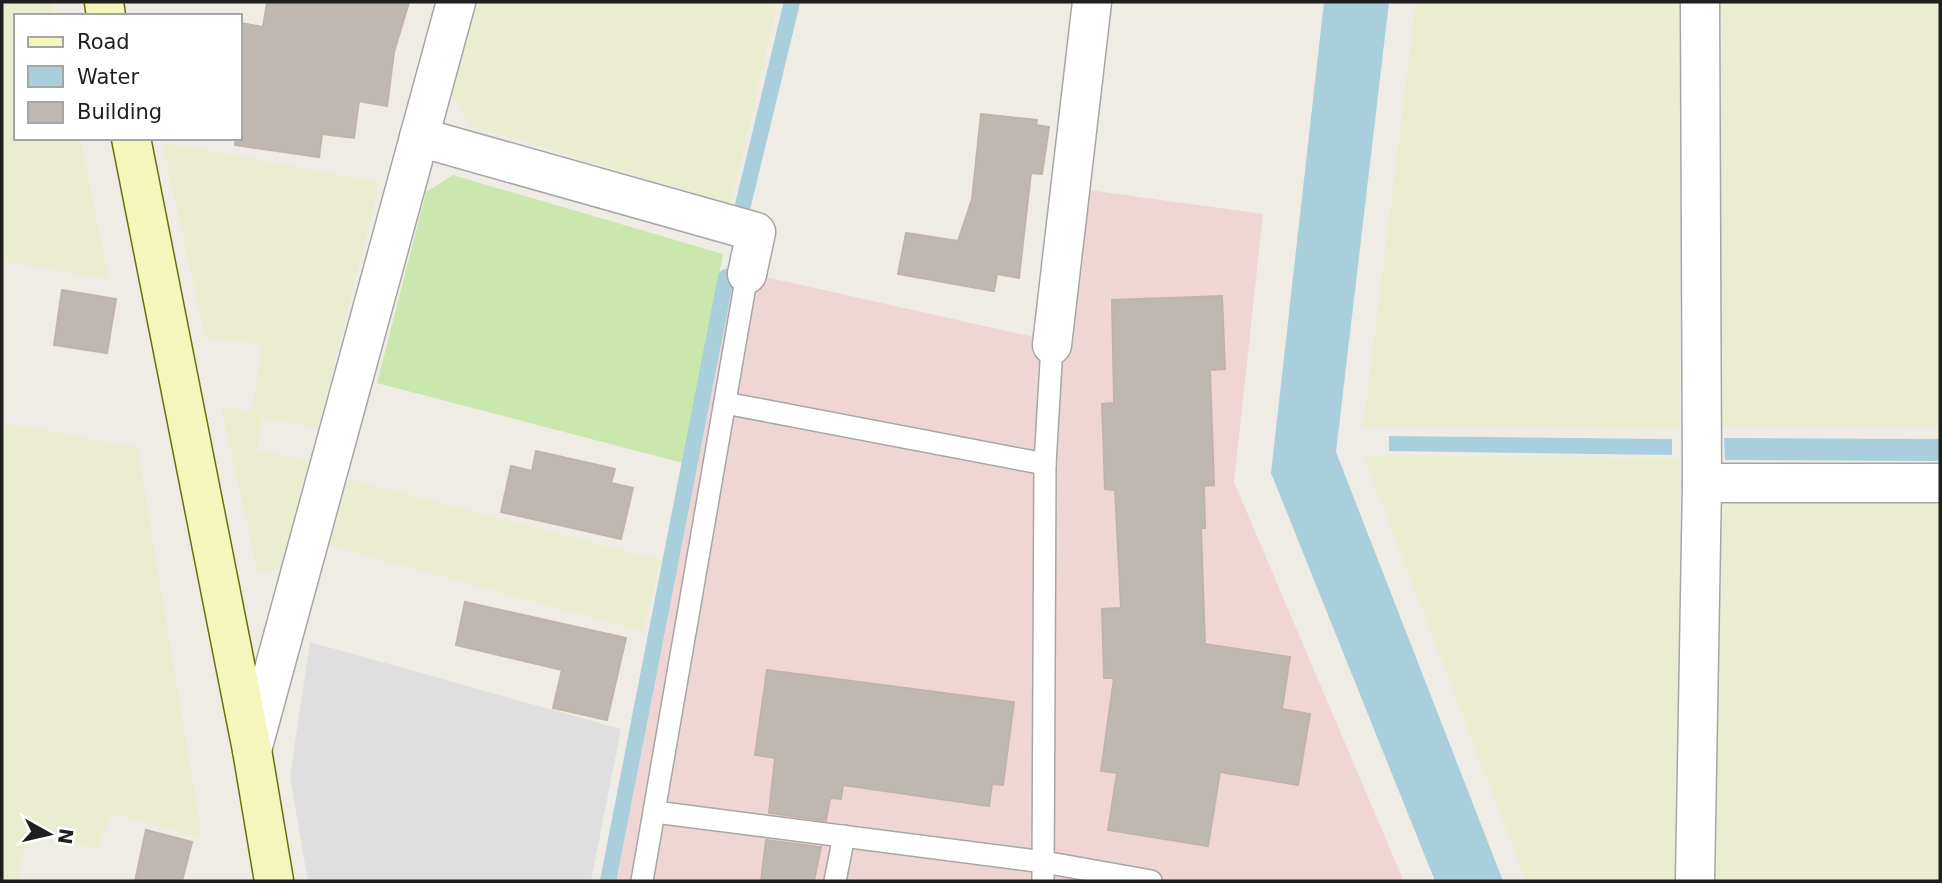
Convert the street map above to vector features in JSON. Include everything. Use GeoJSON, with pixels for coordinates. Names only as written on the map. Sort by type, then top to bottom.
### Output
{"type":"FeatureCollection","features":[{"type":"Feature","properties":{"kind":"street"},"geometry":{"type":"LineString","coordinates":[[252,750],[456,2]]}},
{"type":"Feature","properties":{"kind":"street"},"geometry":{"type":"LineString","coordinates":[[1052,345],[1092,2]]}},
{"type":"Feature","properties":{"kind":"street"},"geometry":{"type":"LineString","coordinates":[[1695,881],[1703,483],[1700,2]]}},
{"type":"Feature","properties":{"kind":"street"},"geometry":{"type":"LineString","coordinates":[[419,137],[756,232],[747,274]]}},
{"type":"Feature","properties":{"kind":"street"},"geometry":{"type":"LineString","coordinates":[[131,140],[252,750],[274,881]]}},
{"type":"Feature","properties":{"kind":"street"},"geometry":{"type":"LineString","coordinates":[[1703,483],[1940,483]]}},
{"type":"Feature","properties":{"kind":"lane"},"geometry":{"type":"LineString","coordinates":[[642,881],[747,274]]}},
{"type":"Feature","properties":{"kind":"lane"},"geometry":{"type":"LineString","coordinates":[[1043,872],[1045,464],[1052,345]]}},
{"type":"Feature","properties":{"kind":"lane"},"geometry":{"type":"LineString","coordinates":[[725,403],[1045,464]]}},
{"type":"Feature","properties":{"kind":"lane"},"geometry":{"type":"LineString","coordinates":[[655,812],[844,836],[1043,872],[1151,881]]}},
{"type":"Feature","properties":{"kind":"lane"},"geometry":{"type":"LineString","coordinates":[[835,881],[844,836]]}},
{"type":"Feature","properties":{"kind":"shaded area"},"geometry":{"type":"Polygon","coordinates":[[[1089,190],[1263,214],[1234,482],[1402,881],[614,881],[729,269],[1065,344],[1089,190]]]}},
{"type":"Feature","properties":{"kind":"shaded area"},"geometry":{"type":"Polygon","coordinates":[[[310,642],[621,729],[591,881],[308,881],[290,777],[310,642]]]}},
{"type":"Feature","properties":{"kind":"green space"},"geometry":{"type":"Polygon","coordinates":[[[2,2],[52,2],[55,14],[14,14],[14,140],[80,140],[109,279],[2,261],[2,2]]]}},
{"type":"Feature","properties":{"kind":"green space"},"geometry":{"type":"Polygon","coordinates":[[[475,2],[767,2],[777,5],[731,204],[471,126],[450,92],[475,2]]]}},
{"type":"Feature","properties":{"kind":"green space"},"geometry":{"type":"Polygon","coordinates":[[[1416,2],[1681,3],[1680,429],[1363,427],[1416,2]]]}},
{"type":"Feature","properties":{"kind":"green space"},"geometry":{"type":"Polygon","coordinates":[[[1720,2],[1940,2],[1940,426],[1718,426],[1720,2]]]}},
{"type":"Feature","properties":{"kind":"green space"},"geometry":{"type":"Polygon","coordinates":[[[162,142],[380,182],[318,428],[263,417],[257,450],[309,460],[281,569],[258,574],[221,407],[252,411],[262,345],[205,337],[162,142]]]}},
{"type":"Feature","properties":{"kind":"green space"},"geometry":{"type":"Polygon","coordinates":[[[453,175],[723,254],[683,463],[377,383],[426,192],[453,175]]]}},
{"type":"Feature","properties":{"kind":"green space"},"geometry":{"type":"Polygon","coordinates":[[[2,423],[138,447],[202,839],[113,814],[96,849],[32,830],[16,881],[2,881],[2,423]]]}},
{"type":"Feature","properties":{"kind":"green space"},"geometry":{"type":"Polygon","coordinates":[[[1363,455],[1679,458],[1681,881],[1526,881],[1363,455]]]}},
{"type":"Feature","properties":{"kind":"green space"},"geometry":{"type":"Polygon","coordinates":[[[342,477],[660,560],[644,632],[323,544],[342,477]]]}},
{"type":"Feature","properties":{"kind":"green space"},"geometry":{"type":"Polygon","coordinates":[[[1733,500],[1940,501],[1940,881],[1714,881],[1715,522],[1733,500]]]}},
{"type":"Feature","properties":{"kind":"water"},"geometry":{"type":"Polygon","coordinates":[[[1324,2],[1389,2],[1336,452],[1503,881],[1435,881],[1271,473],[1324,2]]]}},
{"type":"Feature","properties":{"kind":"water"},"geometry":{"type":"Polygon","coordinates":[[[1389,436],[1672,439],[1672,455],[1389,451],[1389,436]]]}},
{"type":"Feature","properties":{"kind":"water"},"geometry":{"type":"Polygon","coordinates":[[[1724,438],[1940,439],[1940,461],[1725,460],[1724,438]]]}},
{"type":"Feature","properties":{"kind":"building"},"geometry":{"type":"Polygon","coordinates":[[[267,2],[409,2],[394,52],[387,106],[359,101],[354,138],[322,134],[319,157],[235,145],[236,140],[242,140],[242,23],[263,27],[267,2]]]}},
{"type":"Feature","properties":{"kind":"building"},"geometry":{"type":"Polygon","coordinates":[[[981,114],[1037,120],[1036,125],[1049,127],[1042,174],[1031,173],[1019,278],[997,274],[994,291],[898,274],[906,233],[958,241],[972,199],[981,114]]]}},
{"type":"Feature","properties":{"kind":"building"},"geometry":{"type":"Polygon","coordinates":[[[62,290],[116,299],[107,353],[54,345],[62,290]]]}},
{"type":"Feature","properties":{"kind":"building"},"geometry":{"type":"Polygon","coordinates":[[[1222,296],[1225,369],[1210,370],[1214,485],[1204,486],[1205,528],[1201,528],[1205,644],[1290,657],[1282,709],[1310,714],[1298,785],[1220,772],[1208,846],[1108,830],[1117,773],[1101,771],[1114,678],[1104,678],[1102,609],[1121,608],[1115,490],[1105,489],[1102,404],[1114,403],[1112,300],[1222,296]]]}},
{"type":"Feature","properties":{"kind":"building"},"geometry":{"type":"Polygon","coordinates":[[[536,451],[615,469],[611,483],[633,488],[621,539],[501,512],[511,466],[532,471],[536,451]]]}},
{"type":"Feature","properties":{"kind":"building"},"geometry":{"type":"Polygon","coordinates":[[[465,602],[626,638],[607,720],[553,708],[562,670],[456,645],[465,602]]]}},
{"type":"Feature","properties":{"kind":"building"},"geometry":{"type":"Polygon","coordinates":[[[767,670],[1014,702],[1003,785],[992,784],[989,806],[843,785],[841,799],[830,798],[826,821],[769,813],[775,758],[755,755],[767,670]]]}},
{"type":"Feature","properties":{"kind":"building"},"geometry":{"type":"Polygon","coordinates":[[[146,830],[192,842],[182,881],[135,881],[146,830]]]}},
{"type":"Feature","properties":{"kind":"building"},"geometry":{"type":"Polygon","coordinates":[[[766,840],[821,847],[814,881],[761,881],[766,840]]]}},
{"type":"Feature","properties":{"kind":"waterway"},"geometry":{"type":"LineString","coordinates":[[743,205],[792,2]]}},
{"type":"Feature","properties":{"kind":"waterway"},"geometry":{"type":"LineString","coordinates":[[608,881],[726,277]]}}]}
